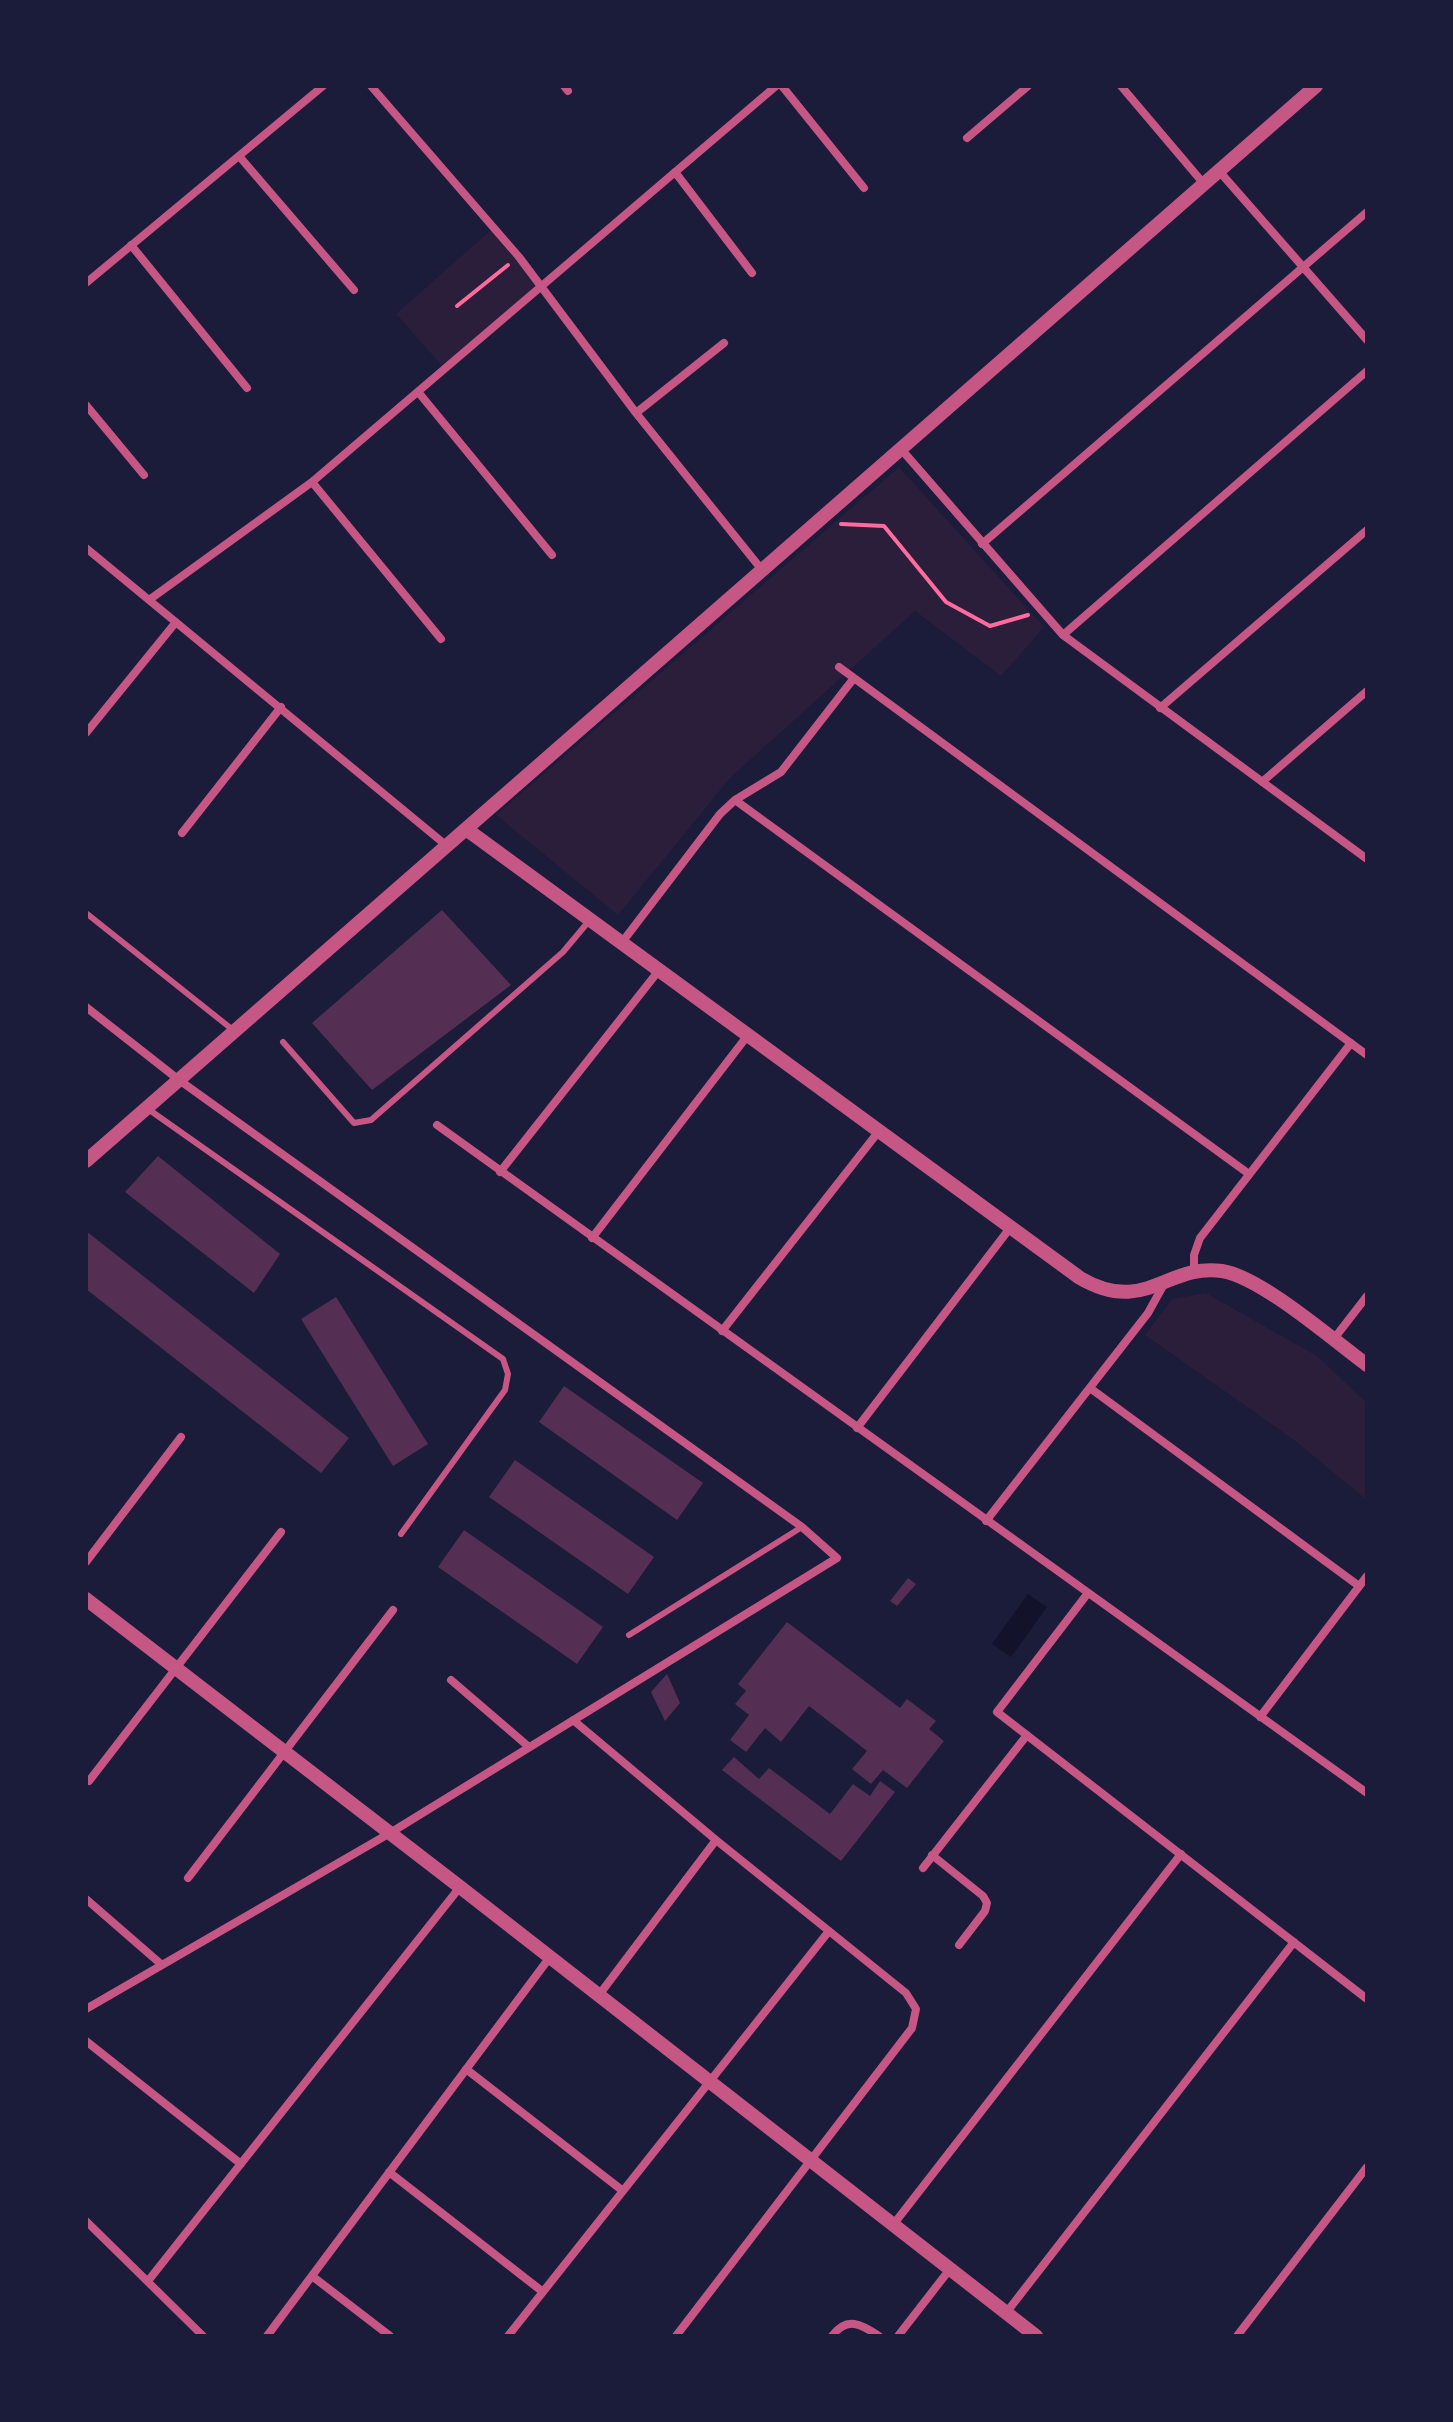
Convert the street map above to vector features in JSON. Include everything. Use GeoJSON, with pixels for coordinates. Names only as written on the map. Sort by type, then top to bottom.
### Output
{"type":"FeatureCollection","features":[{"type":"Feature","properties":{"kind":"street"},"geometry":{"type":"LineString","coordinates":[[86,283],[323,86]]}},
{"type":"Feature","properties":{"kind":"street"},"geometry":{"type":"LineString","coordinates":[[371,86],[519,257],[636,413],[762,570]]}},
{"type":"Feature","properties":{"kind":"street"},"geometry":{"type":"LineString","coordinates":[[149,600],[312,482],[779,86],[864,188]]}},
{"type":"Feature","properties":{"kind":"street"},"geometry":{"type":"LineString","coordinates":[[967,138],[1028,86]]}},
{"type":"Feature","properties":{"kind":"street"},"geometry":{"type":"LineString","coordinates":[[1121,86],[1204,184]]}},
{"type":"Feature","properties":{"kind":"street"},"geometry":{"type":"LineString","coordinates":[[86,1161],[1316,86]]}},
{"type":"Feature","properties":{"kind":"street"},"geometry":{"type":"LineString","coordinates":[[239,156],[354,290]]}},
{"type":"Feature","properties":{"kind":"street"},"geometry":{"type":"LineString","coordinates":[[1219,171],[1367,340]]}},
{"type":"Feature","properties":{"kind":"street"},"geometry":{"type":"LineString","coordinates":[[675,172],[752,273]]}},
{"type":"Feature","properties":{"kind":"street"},"geometry":{"type":"LineString","coordinates":[[982,544],[1367,212]]}},
{"type":"Feature","properties":{"kind":"street"},"geometry":{"type":"LineString","coordinates":[[131,245],[247,388]]}},
{"type":"Feature","properties":{"kind":"street"},"geometry":{"type":"LineString","coordinates":[[636,413],[724,343]]}},
{"type":"Feature","properties":{"kind":"street"},"geometry":{"type":"LineString","coordinates":[[1063,635],[1367,371]]}},
{"type":"Feature","properties":{"kind":"street"},"geometry":{"type":"LineString","coordinates":[[419,393],[552,555]]}},
{"type":"Feature","properties":{"kind":"street"},"geometry":{"type":"LineString","coordinates":[[86,405],[144,475]]}},
{"type":"Feature","properties":{"kind":"street"},"geometry":{"type":"LineString","coordinates":[[901,449],[1063,635],[1367,859]]}},
{"type":"Feature","properties":{"kind":"street"},"geometry":{"type":"LineString","coordinates":[[312,482],[441,639]]}},
{"type":"Feature","properties":{"kind":"street"},"geometry":{"type":"LineString","coordinates":[[1160,708],[1367,530]]}},
{"type":"Feature","properties":{"kind":"street"},"geometry":{"type":"LineString","coordinates":[[86,548],[447,846]]}},
{"type":"Feature","properties":{"kind":"street"},"geometry":{"type":"LineString","coordinates":[[86,733],[176,622]]}},
{"type":"Feature","properties":{"kind":"street"},"geometry":{"type":"LineString","coordinates":[[839,667],[1367,1055]]}},
{"type":"Feature","properties":{"kind":"street"},"geometry":{"type":"LineString","coordinates":[[623,941],[720,814],[735,800],[781,772],[854,678]]}},
{"type":"Feature","properties":{"kind":"street"},"geometry":{"type":"LineString","coordinates":[[1262,782],[1367,691]]}},
{"type":"Feature","properties":{"kind":"street"},"geometry":{"type":"LineString","coordinates":[[182,833],[281,707]]}},
{"type":"Feature","properties":{"kind":"street"},"geometry":{"type":"LineString","coordinates":[[735,800],[1249,1174]]}},
{"type":"Feature","properties":{"kind":"street"},"geometry":{"type":"LineString","coordinates":[[466,829],[1080,1278],[1101,1289],[1129,1292],[1164,1284],[1194,1272],[1220,1271],[1246,1278],[1367,1365]]}},
{"type":"Feature","properties":{"kind":"street"},"geometry":{"type":"LineString","coordinates":[[500,1172],[660,969]]}},
{"type":"Feature","properties":{"kind":"street"},"geometry":{"type":"LineString","coordinates":[[86,1007],[179,1080],[802,1527],[837,1558],[390,1833],[86,2009]]}},
{"type":"Feature","properties":{"kind":"street"},"geometry":{"type":"LineString","coordinates":[[592,1238],[748,1035]]}},
{"type":"Feature","properties":{"kind":"street"},"geometry":{"type":"LineString","coordinates":[[1194,1272],[1194,1255],[1200,1238],[1351,1043]]}},
{"type":"Feature","properties":{"kind":"street"},"geometry":{"type":"LineString","coordinates":[[437,1125],[1367,1793]]}},
{"type":"Feature","properties":{"kind":"street"},"geometry":{"type":"LineString","coordinates":[[722,1331],[879,1131]]}},
{"type":"Feature","properties":{"kind":"street"},"geometry":{"type":"LineString","coordinates":[[857,1428],[1010,1228]]}},
{"type":"Feature","properties":{"kind":"street"},"geometry":{"type":"LineString","coordinates":[[986,1521],[1148,1313],[1164,1284]]}},
{"type":"Feature","properties":{"kind":"street"},"geometry":{"type":"LineString","coordinates":[[1333,1340],[1367,1296]]}},
{"type":"Feature","properties":{"kind":"street"},"geometry":{"type":"LineString","coordinates":[[1090,1388],[1359,1586]]}},
{"type":"Feature","properties":{"kind":"street"},"geometry":{"type":"LineString","coordinates":[[86,1562],[181,1437]]}},
{"type":"Feature","properties":{"kind":"street"},"geometry":{"type":"LineString","coordinates":[[89,1781],[281,1532]]}},
{"type":"Feature","properties":{"kind":"street"},"geometry":{"type":"LineString","coordinates":[[1260,1717],[1367,1576]]}},
{"type":"Feature","properties":{"kind":"street"},"geometry":{"type":"LineString","coordinates":[[1088,1593],[997,1712],[1367,1999]]}},
{"type":"Feature","properties":{"kind":"street"},"geometry":{"type":"LineString","coordinates":[[86,1599],[1036,2336]]}},
{"type":"Feature","properties":{"kind":"street"},"geometry":{"type":"LineString","coordinates":[[188,1878],[393,1610]]}},
{"type":"Feature","properties":{"kind":"street"},"geometry":{"type":"LineString","coordinates":[[451,1680],[529,1747]]}},
{"type":"Feature","properties":{"kind":"street"},"geometry":{"type":"LineString","coordinates":[[573,1720],[906,1993],[916,2009],[912,2028],[676,2336]]}},
{"type":"Feature","properties":{"kind":"street"},"geometry":{"type":"LineString","coordinates":[[923,1868],[1027,1735]]}},
{"type":"Feature","properties":{"kind":"street"},"geometry":{"type":"LineString","coordinates":[[599,1995],[716,1840]]}},
{"type":"Feature","properties":{"kind":"street"},"geometry":{"type":"LineString","coordinates":[[893,2225],[1181,1854]]}},
{"type":"Feature","properties":{"kind":"street"},"geometry":{"type":"LineString","coordinates":[[932,1855],[983,1896],[987,1903],[985,1911],[959,1945]]}},
{"type":"Feature","properties":{"kind":"street"},"geometry":{"type":"LineString","coordinates":[[148,2281],[460,1887]]}},
{"type":"Feature","properties":{"kind":"street"},"geometry":{"type":"LineString","coordinates":[[86,1899],[162,1965]]}},
{"type":"Feature","properties":{"kind":"street"},"geometry":{"type":"LineString","coordinates":[[508,2336],[829,1931]]}},
{"type":"Feature","properties":{"kind":"street"},"geometry":{"type":"LineString","coordinates":[[1006,2313],[1294,1942]]}},
{"type":"Feature","properties":{"kind":"street"},"geometry":{"type":"LineString","coordinates":[[267,2336],[550,1957]]}},
{"type":"Feature","properties":{"kind":"street"},"geometry":{"type":"LineString","coordinates":[[86,2041],[241,2164]]}},
{"type":"Feature","properties":{"kind":"street"},"geometry":{"type":"LineString","coordinates":[[466,2069],[623,2191]]}},
{"type":"Feature","properties":{"kind":"street"},"geometry":{"type":"LineString","coordinates":[[1237,2336],[1367,2167]]}},
{"type":"Feature","properties":{"kind":"street"},"geometry":{"type":"LineString","coordinates":[[389,2172],[543,2292]]}},
{"type":"Feature","properties":{"kind":"street"},"geometry":{"type":"LineString","coordinates":[[86,2221],[203,2336]]}},
{"type":"Feature","properties":{"kind":"street"},"geometry":{"type":"LineString","coordinates":[[898,2336],[950,2269]]}},
{"type":"Feature","properties":{"kind":"street"},"geometry":{"type":"LineString","coordinates":[[312,2276],[390,2336]]}},
{"type":"Feature","properties":{"kind":"street"},"geometry":{"type":"LineString","coordinates":[[832,2336],[844,2325],[857,2323],[879,2336]]}},
{"type":"Feature","properties":{"kind":"lane"},"geometry":{"type":"LineString","coordinates":[[86,913],[235,1031]]}},
{"type":"Feature","properties":{"kind":"lane"},"geometry":{"type":"LineString","coordinates":[[283,1042],[354,1123],[371,1120],[563,952],[591,918]]}},
{"type":"Feature","properties":{"kind":"lane"},"geometry":{"type":"LineString","coordinates":[[147,1108],[503,1359],[508,1374],[505,1390],[401,1534]]}},
{"type":"Feature","properties":{"kind":"lane"},"geometry":{"type":"LineString","coordinates":[[629,1635],[802,1527]]}},
{"type":"Feature","properties":{"kind":"path"},"geometry":{"type":"LineString","coordinates":[[457,306],[519,257]]}},
{"type":"Feature","properties":{"kind":"path"},"geometry":{"type":"LineString","coordinates":[[814,525],[884,526],[946,602],[990,626],[1040,611]]}},
{"type":"Feature","properties":{"kind":"shaded area"},"geometry":{"type":"Polygon","coordinates":[[[491,230],[538,285],[446,370],[396,314],[491,230]]]}},
{"type":"Feature","properties":{"kind":"shaded area"},"geometry":{"type":"Polygon","coordinates":[[[899,467],[1044,627],[1001,676],[915,611],[730,778],[618,915],[496,815],[899,467]]]}},
{"type":"Feature","properties":{"kind":"shaded area"},"geometry":{"type":"Polygon","coordinates":[[[1206,1293],[1317,1356],[1367,1403],[1367,1500],[1294,1440],[1145,1335],[1172,1299],[1206,1293]]]}},
{"type":"Feature","properties":{"kind":"shaded area"},"geometry":{"type":"Polygon","coordinates":[[[1028,1594],[1047,1607],[1011,1657],[992,1644],[1028,1594]]]}},
{"type":"Feature","properties":{"kind":"building"},"geometry":{"type":"Polygon","coordinates":[[[442,910],[511,985],[372,1090],[312,1023],[442,910]]]}},
{"type":"Feature","properties":{"kind":"building"},"geometry":{"type":"Polygon","coordinates":[[[158,1156],[280,1254],[254,1293],[125,1192],[158,1156]]]}},
{"type":"Feature","properties":{"kind":"building"},"geometry":{"type":"Polygon","coordinates":[[[86,1231],[349,1438],[321,1473],[86,1289],[86,1231]]]}},
{"type":"Feature","properties":{"kind":"building"},"geometry":{"type":"Polygon","coordinates":[[[336,1297],[428,1444],[393,1466],[301,1319],[336,1297]]]}},
{"type":"Feature","properties":{"kind":"building"},"geometry":{"type":"Polygon","coordinates":[[[564,1386],[703,1483],[677,1520],[539,1422],[564,1386]]]}},
{"type":"Feature","properties":{"kind":"building"},"geometry":{"type":"Polygon","coordinates":[[[515,1460],[654,1557],[628,1594],[489,1497],[515,1460]]]}},
{"type":"Feature","properties":{"kind":"building"},"geometry":{"type":"Polygon","coordinates":[[[464,1530],[603,1627],[577,1664],[438,1567],[464,1530]]]}},
{"type":"Feature","properties":{"kind":"building"},"geometry":{"type":"Polygon","coordinates":[[[908,1578],[916,1584],[897,1606],[890,1601],[908,1578]]]}},
{"type":"Feature","properties":{"kind":"building"},"geometry":{"type":"Polygon","coordinates":[[[787,1622],[900,1708],[907,1699],[936,1721],[929,1729],[944,1741],[907,1788],[883,1770],[871,1784],[852,1769],[867,1751],[809,1706],[781,1742],[765,1728],[746,1752],[730,1740],[749,1715],[735,1704],[746,1691],[738,1684],[787,1622]]]}},
{"type":"Feature","properties":{"kind":"building"},"geometry":{"type":"Polygon","coordinates":[[[667,1674],[680,1703],[665,1721],[651,1692],[667,1674]]]}},
{"type":"Feature","properties":{"kind":"building"},"geometry":{"type":"Polygon","coordinates":[[[734,1757],[759,1779],[769,1768],[830,1814],[853,1784],[870,1796],[880,1781],[895,1792],[841,1861],[722,1770],[734,1757]]]}}]}
